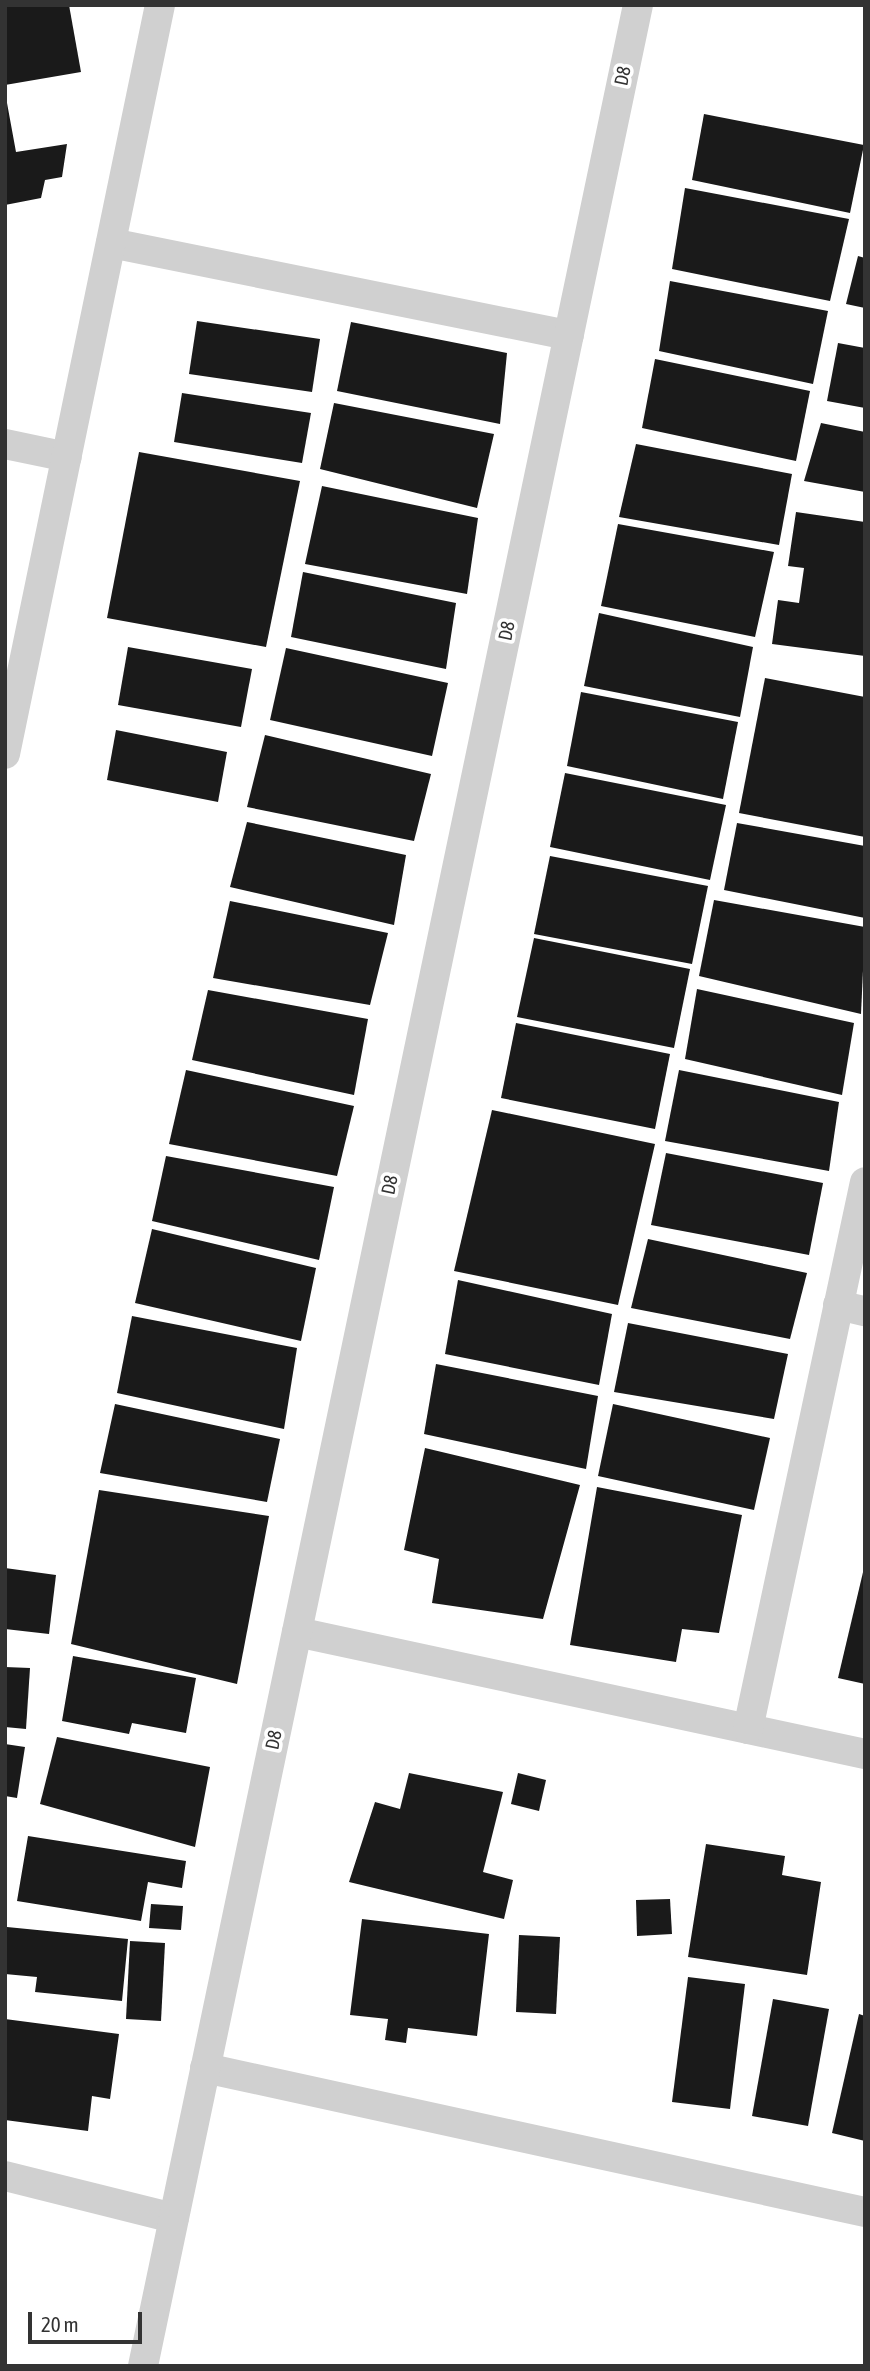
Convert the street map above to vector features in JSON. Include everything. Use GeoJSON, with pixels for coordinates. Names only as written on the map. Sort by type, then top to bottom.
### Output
{"type":"FeatureCollection","features":[{"type":"Feature","properties":{"kind":"street"},"geometry":{"type":"LineString","coordinates":[[5,754],[160,5]]}},
{"type":"Feature","properties":{"kind":"street","name":"D8"},"geometry":{"type":"LineString","coordinates":[[143,2366],[638,5]]}},
{"type":"Feature","properties":{"kind":"street"},"geometry":{"type":"LineString","coordinates":[[111,243],[569,335]]}},
{"type":"Feature","properties":{"kind":"street"},"geometry":{"type":"LineString","coordinates":[[5,444],[67,457]]}},
{"type":"Feature","properties":{"kind":"street"},"geometry":{"type":"LineString","coordinates":[[748,1729],[851,1308],[865,1182]]}},
{"type":"Feature","properties":{"kind":"street"},"geometry":{"type":"LineString","coordinates":[[296,1632],[865,1754]]}},
{"type":"Feature","properties":{"kind":"street"},"geometry":{"type":"LineString","coordinates":[[205,2068],[865,2212]]}},
{"type":"Feature","properties":{"kind":"street"},"geometry":{"type":"LineString","coordinates":[[5,2176],[174,2218]]}},
{"type":"Feature","properties":{"kind":"building"},"geometry":{"type":"Polygon","coordinates":[[[5,5],[69,5],[81,72],[5,85],[5,5]]]}},
{"type":"Feature","properties":{"kind":"building"},"geometry":{"type":"Polygon","coordinates":[[[5,92],[16,152],[67,144],[62,177],[45,180],[41,198],[5,205],[5,92]]]}},
{"type":"Feature","properties":{"kind":"building"},"geometry":{"type":"Polygon","coordinates":[[[704,114],[864,145],[850,213],[692,180],[704,114]]]}},
{"type":"Feature","properties":{"kind":"building"},"geometry":{"type":"Polygon","coordinates":[[[685,188],[849,219],[830,301],[672,269],[685,188]]]}},
{"type":"Feature","properties":{"kind":"building"},"geometry":{"type":"Polygon","coordinates":[[[858,256],[865,258],[865,308],[846,304],[858,256]]]}},
{"type":"Feature","properties":{"kind":"building"},"geometry":{"type":"Polygon","coordinates":[[[670,281],[828,311],[813,384],[659,351],[670,281]]]}},
{"type":"Feature","properties":{"kind":"building"},"geometry":{"type":"Polygon","coordinates":[[[197,321],[320,339],[312,392],[189,374],[197,321]]]}},
{"type":"Feature","properties":{"kind":"building"},"geometry":{"type":"Polygon","coordinates":[[[351,322],[507,353],[500,424],[337,391],[351,322]]]}},
{"type":"Feature","properties":{"kind":"building"},"geometry":{"type":"Polygon","coordinates":[[[838,343],[865,348],[865,408],[827,401],[838,343]]]}},
{"type":"Feature","properties":{"kind":"building"},"geometry":{"type":"Polygon","coordinates":[[[655,359],[810,391],[796,461],[642,428],[655,359]]]}},
{"type":"Feature","properties":{"kind":"building"},"geometry":{"type":"Polygon","coordinates":[[[182,393],[311,413],[302,463],[174,442],[182,393]]]}},
{"type":"Feature","properties":{"kind":"building"},"geometry":{"type":"Polygon","coordinates":[[[334,403],[494,434],[477,508],[320,469],[334,403]]]}},
{"type":"Feature","properties":{"kind":"building"},"geometry":{"type":"Polygon","coordinates":[[[821,423],[865,432],[865,492],[804,481],[821,423]]]}},
{"type":"Feature","properties":{"kind":"building"},"geometry":{"type":"Polygon","coordinates":[[[636,444],[792,474],[779,545],[619,517],[636,444]]]}},
{"type":"Feature","properties":{"kind":"building"},"geometry":{"type":"Polygon","coordinates":[[[139,452],[300,481],[266,647],[107,618],[139,452]]]}},
{"type":"Feature","properties":{"kind":"building"},"geometry":{"type":"Polygon","coordinates":[[[322,486],[478,518],[467,594],[305,564],[322,486]]]}},
{"type":"Feature","properties":{"kind":"building"},"geometry":{"type":"Polygon","coordinates":[[[796,512],[865,522],[865,656],[772,644],[778,600],[799,603],[804,568],[788,566],[796,512]]]}},
{"type":"Feature","properties":{"kind":"building"},"geometry":{"type":"Polygon","coordinates":[[[618,524],[774,552],[755,637],[601,606],[618,524]]]}},
{"type":"Feature","properties":{"kind":"building"},"geometry":{"type":"Polygon","coordinates":[[[303,572],[456,603],[446,669],[291,637],[303,572]]]}},
{"type":"Feature","properties":{"kind":"building"},"geometry":{"type":"Polygon","coordinates":[[[599,613],[753,647],[740,717],[584,686],[599,613]]]}},
{"type":"Feature","properties":{"kind":"building"},"geometry":{"type":"Polygon","coordinates":[[[128,647],[252,669],[241,727],[118,705],[128,647]]]}},
{"type":"Feature","properties":{"kind":"building"},"geometry":{"type":"Polygon","coordinates":[[[286,648],[448,683],[432,756],[270,720],[286,648]]]}},
{"type":"Feature","properties":{"kind":"building"},"geometry":{"type":"Polygon","coordinates":[[[765,678],[865,697],[865,837],[739,813],[765,678]]]}},
{"type":"Feature","properties":{"kind":"building"},"geometry":{"type":"Polygon","coordinates":[[[581,692],[738,722],[723,799],[567,766],[581,692]]]}},
{"type":"Feature","properties":{"kind":"building"},"geometry":{"type":"Polygon","coordinates":[[[116,730],[227,752],[218,802],[107,780],[116,730]]]}},
{"type":"Feature","properties":{"kind":"building"},"geometry":{"type":"Polygon","coordinates":[[[265,735],[431,774],[414,841],[247,807],[265,735]]]}},
{"type":"Feature","properties":{"kind":"building"},"geometry":{"type":"Polygon","coordinates":[[[565,773],[726,805],[710,880],[550,847],[565,773]]]}},
{"type":"Feature","properties":{"kind":"building"},"geometry":{"type":"Polygon","coordinates":[[[247,822],[406,855],[394,925],[230,887],[247,822]]]}},
{"type":"Feature","properties":{"kind":"building"},"geometry":{"type":"Polygon","coordinates":[[[737,823],[865,846],[865,918],[724,890],[737,823]]]}},
{"type":"Feature","properties":{"kind":"building"},"geometry":{"type":"Polygon","coordinates":[[[550,856],[708,886],[692,964],[534,934],[550,856]]]}},
{"type":"Feature","properties":{"kind":"building"},"geometry":{"type":"Polygon","coordinates":[[[714,900],[865,927],[861,1014],[699,976],[714,900]]]}},
{"type":"Feature","properties":{"kind":"building"},"geometry":{"type":"Polygon","coordinates":[[[230,901],[388,933],[370,1005],[213,978],[230,901]]]}},
{"type":"Feature","properties":{"kind":"building"},"geometry":{"type":"Polygon","coordinates":[[[534,938],[690,969],[674,1048],[517,1017],[534,938]]]}},
{"type":"Feature","properties":{"kind":"building"},"geometry":{"type":"Polygon","coordinates":[[[697,989],[854,1023],[842,1095],[685,1059],[697,989]]]}},
{"type":"Feature","properties":{"kind":"building"},"geometry":{"type":"Polygon","coordinates":[[[208,990],[368,1019],[354,1095],[192,1060],[208,990]]]}},
{"type":"Feature","properties":{"kind":"building"},"geometry":{"type":"Polygon","coordinates":[[[516,1023],[670,1054],[655,1129],[501,1098],[516,1023]]]}},
{"type":"Feature","properties":{"kind":"building"},"geometry":{"type":"Polygon","coordinates":[[[186,1070],[354,1106],[337,1176],[169,1144],[186,1070]]]}},
{"type":"Feature","properties":{"kind":"building"},"geometry":{"type":"Polygon","coordinates":[[[679,1070],[839,1102],[829,1171],[665,1141],[679,1070]]]}},
{"type":"Feature","properties":{"kind":"building"},"geometry":{"type":"Polygon","coordinates":[[[492,1110],[655,1144],[618,1305],[454,1271],[492,1110]]]}},
{"type":"Feature","properties":{"kind":"building"},"geometry":{"type":"Polygon","coordinates":[[[666,1153],[823,1183],[809,1255],[651,1225],[666,1153]]]}},
{"type":"Feature","properties":{"kind":"building"},"geometry":{"type":"Polygon","coordinates":[[[166,1156],[334,1187],[319,1260],[152,1221],[166,1156]]]}},
{"type":"Feature","properties":{"kind":"building"},"geometry":{"type":"Polygon","coordinates":[[[152,1229],[316,1268],[301,1341],[135,1303],[152,1229]]]}},
{"type":"Feature","properties":{"kind":"building"},"geometry":{"type":"Polygon","coordinates":[[[648,1239],[807,1273],[790,1339],[631,1308],[648,1239]]]}},
{"type":"Feature","properties":{"kind":"building"},"geometry":{"type":"Polygon","coordinates":[[[458,1280],[612,1314],[599,1385],[445,1354],[458,1280]]]}},
{"type":"Feature","properties":{"kind":"building"},"geometry":{"type":"Polygon","coordinates":[[[132,1316],[297,1348],[284,1429],[117,1393],[132,1316]]]}},
{"type":"Feature","properties":{"kind":"building"},"geometry":{"type":"Polygon","coordinates":[[[628,1323],[788,1354],[774,1419],[614,1392],[628,1323]]]}},
{"type":"Feature","properties":{"kind":"building"},"geometry":{"type":"Polygon","coordinates":[[[436,1364],[598,1396],[586,1469],[424,1434],[436,1364]]]}},
{"type":"Feature","properties":{"kind":"building"},"geometry":{"type":"Polygon","coordinates":[[[115,1404],[280,1439],[267,1502],[100,1473],[115,1404]]]}},
{"type":"Feature","properties":{"kind":"building"},"geometry":{"type":"Polygon","coordinates":[[[613,1404],[770,1438],[754,1510],[598,1476],[613,1404]]]}},
{"type":"Feature","properties":{"kind":"building"},"geometry":{"type":"Polygon","coordinates":[[[425,1448],[580,1485],[543,1619],[432,1603],[439,1559],[404,1550],[425,1448]]]}},
{"type":"Feature","properties":{"kind":"building"},"geometry":{"type":"Polygon","coordinates":[[[597,1487],[742,1515],[719,1633],[682,1629],[676,1662],[570,1645],[597,1487]]]}},
{"type":"Feature","properties":{"kind":"building"},"geometry":{"type":"Polygon","coordinates":[[[99,1490],[269,1516],[237,1684],[71,1644],[99,1490]]]}},
{"type":"Feature","properties":{"kind":"building"},"geometry":{"type":"Polygon","coordinates":[[[5,1568],[56,1575],[49,1634],[5,1629],[5,1568]]]}},
{"type":"Feature","properties":{"kind":"building"},"geometry":{"type":"Polygon","coordinates":[[[865,1568],[865,1684],[838,1678],[865,1568]]]}},
{"type":"Feature","properties":{"kind":"building"},"geometry":{"type":"Polygon","coordinates":[[[73,1656],[196,1678],[186,1733],[132,1723],[129,1734],[62,1721],[73,1656]]]}},
{"type":"Feature","properties":{"kind":"building"},"geometry":{"type":"Polygon","coordinates":[[[5,1667],[30,1668],[26,1729],[5,1727],[5,1667]]]}},
{"type":"Feature","properties":{"kind":"building"},"geometry":{"type":"Polygon","coordinates":[[[57,1737],[210,1767],[195,1847],[40,1804],[57,1737]]]}},
{"type":"Feature","properties":{"kind":"building"},"geometry":{"type":"Polygon","coordinates":[[[5,1744],[25,1747],[17,1798],[5,1796],[5,1744]]]}},
{"type":"Feature","properties":{"kind":"building"},"geometry":{"type":"Polygon","coordinates":[[[409,1773],[503,1792],[483,1872],[513,1880],[504,1919],[349,1882],[375,1802],[400,1809],[409,1773]]]}},
{"type":"Feature","properties":{"kind":"building"},"geometry":{"type":"Polygon","coordinates":[[[518,1773],[546,1780],[539,1811],[511,1804],[518,1773]]]}},
{"type":"Feature","properties":{"kind":"building"},"geometry":{"type":"Polygon","coordinates":[[[28,1836],[186,1861],[182,1888],[148,1882],[141,1921],[17,1901],[28,1836]]]}},
{"type":"Feature","properties":{"kind":"building"},"geometry":{"type":"Polygon","coordinates":[[[706,1844],[785,1856],[782,1875],[821,1882],[807,1975],[688,1957],[706,1844]]]}},
{"type":"Feature","properties":{"kind":"building"},"geometry":{"type":"Polygon","coordinates":[[[670,1899],[672,1934],[637,1936],[636,1900],[670,1899]]]}},
{"type":"Feature","properties":{"kind":"building"},"geometry":{"type":"Polygon","coordinates":[[[151,1904],[183,1906],[181,1930],[149,1928],[151,1904]]]}},
{"type":"Feature","properties":{"kind":"building"},"geometry":{"type":"Polygon","coordinates":[[[362,1919],[489,1934],[477,2036],[408,2028],[406,2043],[385,2040],[388,2019],[350,2015],[362,1919]]]}},
{"type":"Feature","properties":{"kind":"building"},"geometry":{"type":"Polygon","coordinates":[[[7,1927],[128,1939],[122,2001],[35,1992],[37,1977],[5,1974],[7,1927]]]}},
{"type":"Feature","properties":{"kind":"building"},"geometry":{"type":"Polygon","coordinates":[[[519,1935],[560,1937],[556,2014],[516,2012],[519,1935]]]}},
{"type":"Feature","properties":{"kind":"building"},"geometry":{"type":"Polygon","coordinates":[[[130,1941],[165,1943],[161,2021],[126,2019],[130,1941]]]}},
{"type":"Feature","properties":{"kind":"building"},"geometry":{"type":"Polygon","coordinates":[[[688,1977],[745,1984],[730,2109],[672,2102],[688,1977]]]}},
{"type":"Feature","properties":{"kind":"building"},"geometry":{"type":"Polygon","coordinates":[[[773,1999],[829,2009],[808,2126],[752,2116],[773,1999]]]}},
{"type":"Feature","properties":{"kind":"building"},"geometry":{"type":"Polygon","coordinates":[[[859,2014],[865,2016],[865,2141],[832,2133],[859,2014]]]}},
{"type":"Feature","properties":{"kind":"building"},"geometry":{"type":"Polygon","coordinates":[[[5,2019],[119,2034],[110,2099],[92,2096],[88,2131],[5,2120],[5,2019]]]}}]}
